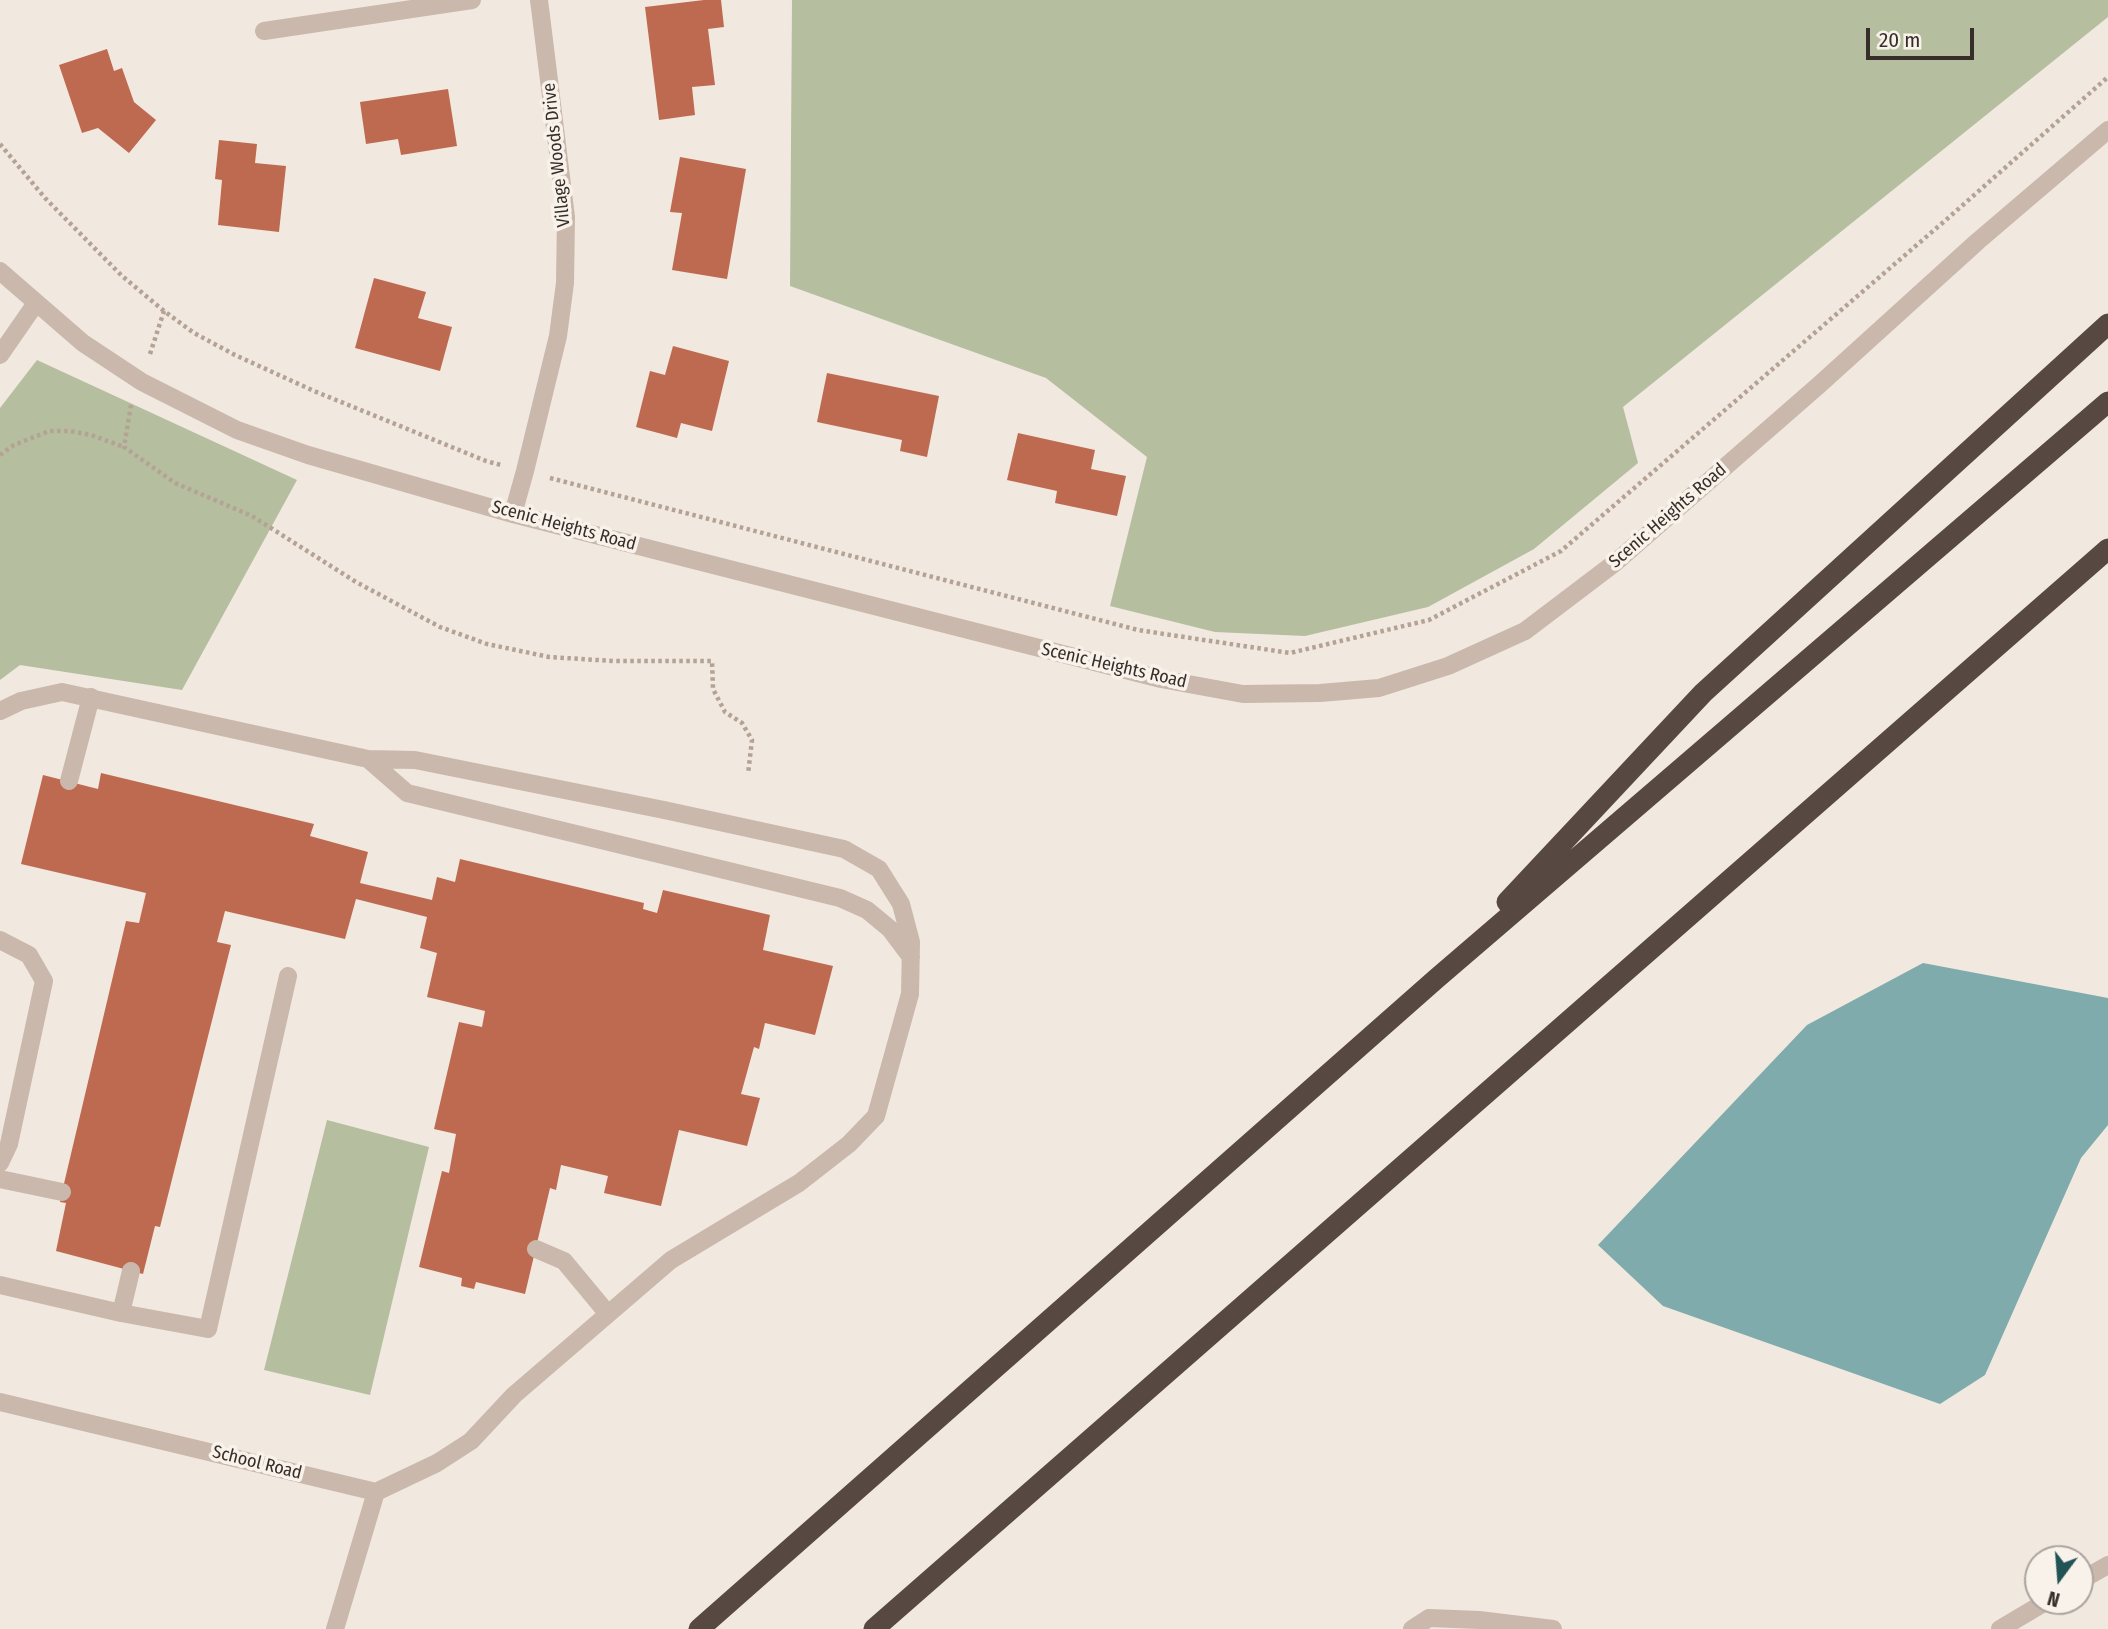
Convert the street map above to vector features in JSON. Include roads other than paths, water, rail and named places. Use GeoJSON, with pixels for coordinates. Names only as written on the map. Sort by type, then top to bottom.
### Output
{"type":"FeatureCollection","features":[{"type":"Feature","properties":{"kind":"highway"},"geometry":{"type":"LineString","coordinates":[[1436,979],[1703,693],[2108,324]]}},
{"type":"Feature","properties":{"kind":"highway"},"geometry":{"type":"LineString","coordinates":[[699,1629],[1436,979],[2108,402]]}},
{"type":"Feature","properties":{"kind":"highway"},"geometry":{"type":"LineString","coordinates":[[874,1629],[2108,548]]}},
{"type":"Feature","properties":{"kind":"street"},"geometry":{"type":"LineString","coordinates":[[264,31],[472,0]]}},
{"type":"Feature","properties":{"kind":"street","name":"Village Woods Drive"},"geometry":{"type":"LineString","coordinates":[[513,514],[558,336],[565,283],[566,217],[539,0]]}},
{"type":"Feature","properties":{"kind":"street","name":"Scenic Heights Road"},"geometry":{"type":"LineString","coordinates":[[0,271],[83,343],[142,382],[237,430],[296,451],[513,514],[1161,679],[1243,694],[1320,693],[1379,688],[1448,666],[1525,631],[1616,562],[1819,385],[1978,241],[2108,130]]}},
{"type":"Feature","properties":{"kind":"street"},"geometry":{"type":"LineString","coordinates":[[0,355],[36,303]]}},
{"type":"Feature","properties":{"kind":"street"},"geometry":{"type":"LineString","coordinates":[[0,711],[21,701],[62,692],[368,759],[415,760],[844,849],[879,869],[901,904],[911,942],[910,994],[876,1116],[849,1144],[799,1183],[671,1260],[514,1395],[471,1441],[437,1463],[376,1492],[335,1629]]}},
{"type":"Feature","properties":{"kind":"street"},"geometry":{"type":"LineString","coordinates":[[69,781],[91,697]]}},
{"type":"Feature","properties":{"kind":"street"},"geometry":{"type":"LineString","coordinates":[[368,759],[407,793],[840,898],[867,910],[883,923],[911,957]]}},
{"type":"Feature","properties":{"kind":"street"},"geometry":{"type":"LineString","coordinates":[[0,940],[29,955],[44,981],[9,1144],[0,1163]]}},
{"type":"Feature","properties":{"kind":"street"},"geometry":{"type":"LineString","coordinates":[[0,1284],[121,1313],[208,1329],[288,976]]}},
{"type":"Feature","properties":{"kind":"street"},"geometry":{"type":"LineString","coordinates":[[0,1179],[62,1192]]}},
{"type":"Feature","properties":{"kind":"street"},"geometry":{"type":"LineString","coordinates":[[536,1249],[564,1261],[608,1314]]}},
{"type":"Feature","properties":{"kind":"street"},"geometry":{"type":"LineString","coordinates":[[121,1313],[131,1271]]}},
{"type":"Feature","properties":{"kind":"street","name":"School Road"},"geometry":{"type":"LineString","coordinates":[[0,1402],[376,1492]]}},
{"type":"Feature","properties":{"kind":"street"},"geometry":{"type":"LineString","coordinates":[[2000,1629],[2024,1615]]}},
{"type":"Feature","properties":{"kind":"street"},"geometry":{"type":"LineString","coordinates":[[1412,1629],[1429,1618],[1479,1620],[1553,1629]]}},
{"type":"Feature","properties":{"kind":"water"},"geometry":{"type":"Polygon","coordinates":[[[1923,963],[2108,998],[2108,1125],[2081,1158],[1985,1375],[1940,1404],[1663,1306],[1598,1245],[1807,1025],[1923,963]]]}}]}
